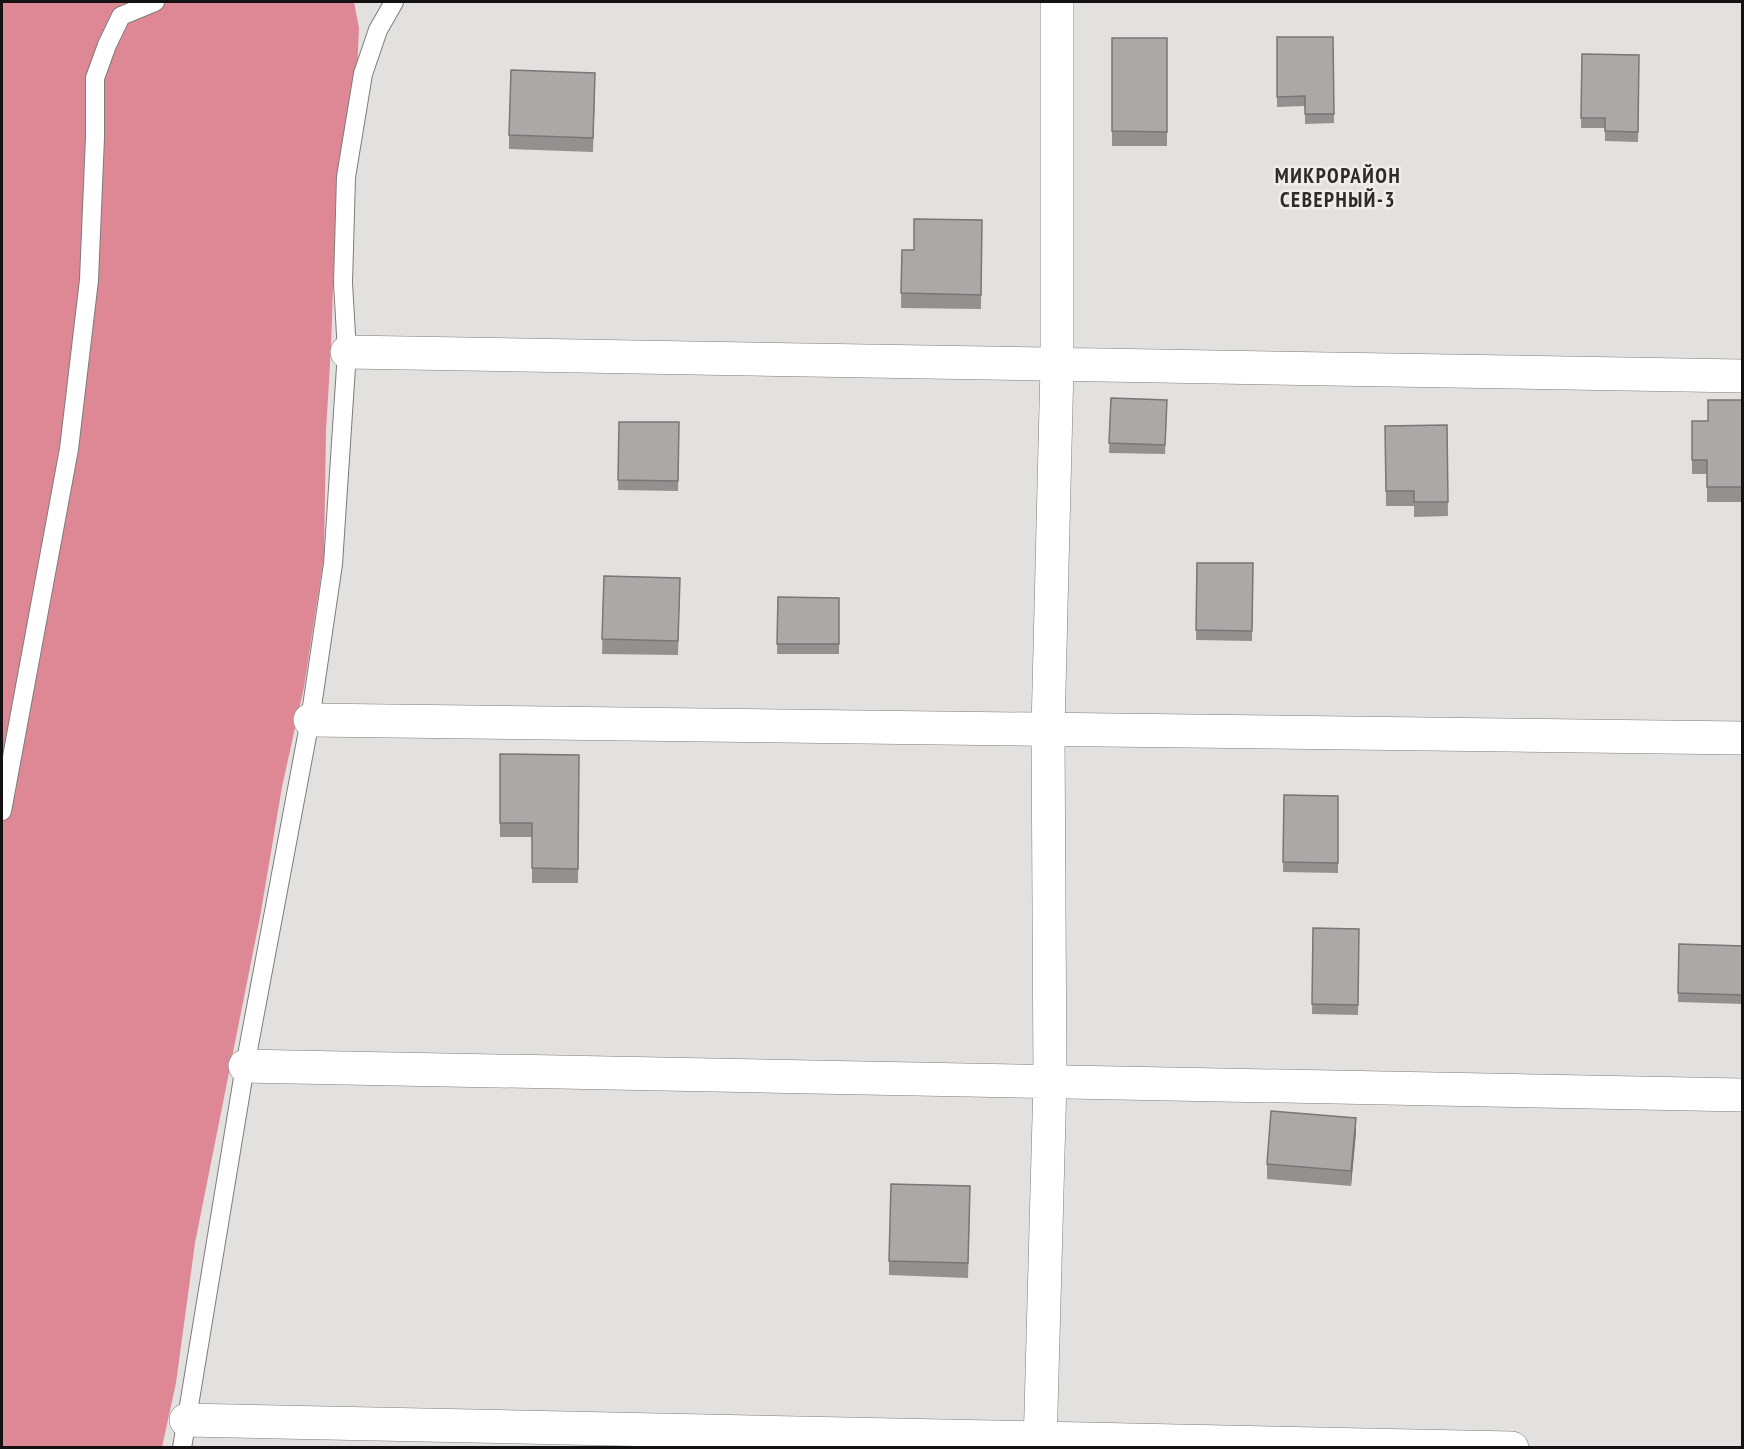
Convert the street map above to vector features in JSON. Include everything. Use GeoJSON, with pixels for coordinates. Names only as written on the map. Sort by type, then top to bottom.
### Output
{"type":"FeatureCollection","features":[{"type":"Feature","properties":{"kind":"street"},"geometry":{"type":"LineString","coordinates":[[1040,1442],[1050,1081],[1048,729],[1057,366],[1057,2]]}},
{"type":"Feature","properties":{"kind":"street"},"geometry":{"type":"LineString","coordinates":[[347,352],[1743,376]]}},
{"type":"Feature","properties":{"kind":"street"},"geometry":{"type":"LineString","coordinates":[[310,720],[1743,738]]}},
{"type":"Feature","properties":{"kind":"street"},"geometry":{"type":"LineString","coordinates":[[244,1066],[1743,1095]]}},
{"type":"Feature","properties":{"kind":"street"},"geometry":{"type":"LineString","coordinates":[[184,1434],[1512,1448]]}},
{"type":"Feature","properties":{"kind":"lane"},"geometry":{"type":"LineString","coordinates":[[2,811],[69,448],[89,280],[95,78],[121,16],[155,2]]}},
{"type":"Feature","properties":{"kind":"lane"},"geometry":{"type":"LineString","coordinates":[[184,1434],[244,1066],[310,720],[333,564],[347,352],[343,283],[346,177],[363,74],[378,30],[394,2]]}},
{"type":"Feature","properties":{"kind":"shaded area"},"geometry":{"type":"Polygon","coordinates":[[[2,2],[354,2],[359,28],[357,72],[337,178],[326,431],[324,556],[304,687],[282,787],[260,917],[195,1243],[176,1383],[162,1447],[2,1448],[2,2]]]}},
{"type":"Feature","properties":{"kind":"building"},"geometry":{"type":"Polygon","coordinates":[[[1277,37],[1333,37],[1334,114],[1305,114],[1305,96],[1277,97],[1277,37]]]}},
{"type":"Feature","properties":{"kind":"building"},"geometry":{"type":"Polygon","coordinates":[[[1112,38],[1167,38],[1167,132],[1112,131],[1112,38]]]}},
{"type":"Feature","properties":{"kind":"building"},"geometry":{"type":"Polygon","coordinates":[[[1582,54],[1639,55],[1638,132],[1605,131],[1605,118],[1581,118],[1582,54]]]}},
{"type":"Feature","properties":{"kind":"building"},"geometry":{"type":"Polygon","coordinates":[[[511,70],[595,73],[593,138],[509,135],[511,70]]]}},
{"type":"Feature","properties":{"kind":"building"},"geometry":{"type":"Polygon","coordinates":[[[914,219],[982,220],[981,295],[901,293],[902,250],[914,250],[914,219]]]}},
{"type":"Feature","properties":{"kind":"building"},"geometry":{"type":"Polygon","coordinates":[[[1111,398],[1167,400],[1165,445],[1109,443],[1111,398]]]}},
{"type":"Feature","properties":{"kind":"building"},"geometry":{"type":"Polygon","coordinates":[[[1708,400],[1743,400],[1743,487],[1707,487],[1707,460],[1692,460],[1692,421],[1708,421],[1708,400]]]}},
{"type":"Feature","properties":{"kind":"building"},"geometry":{"type":"Polygon","coordinates":[[[619,422],[679,422],[678,481],[618,480],[619,422]]]}},
{"type":"Feature","properties":{"kind":"building"},"geometry":{"type":"Polygon","coordinates":[[[1447,425],[1448,502],[1414,502],[1414,491],[1386,491],[1385,426],[1447,425]]]}},
{"type":"Feature","properties":{"kind":"building"},"geometry":{"type":"Polygon","coordinates":[[[1197,563],[1253,563],[1252,631],[1196,630],[1197,563]]]}},
{"type":"Feature","properties":{"kind":"building"},"geometry":{"type":"Polygon","coordinates":[[[604,576],[680,578],[678,641],[602,639],[604,576]]]}},
{"type":"Feature","properties":{"kind":"building"},"geometry":{"type":"Polygon","coordinates":[[[778,597],[839,598],[839,644],[777,644],[778,597]]]}},
{"type":"Feature","properties":{"kind":"building"},"geometry":{"type":"Polygon","coordinates":[[[500,754],[579,755],[578,869],[532,868],[532,823],[500,823],[500,754]]]}},
{"type":"Feature","properties":{"kind":"building"},"geometry":{"type":"Polygon","coordinates":[[[1284,795],[1338,796],[1338,863],[1283,862],[1284,795]]]}},
{"type":"Feature","properties":{"kind":"building"},"geometry":{"type":"Polygon","coordinates":[[[1313,928],[1359,929],[1358,1005],[1312,1004],[1313,928]]]}},
{"type":"Feature","properties":{"kind":"building"},"geometry":{"type":"Polygon","coordinates":[[[1679,944],[1743,946],[1743,995],[1678,993],[1679,944]]]}},
{"type":"Feature","properties":{"kind":"building"},"geometry":{"type":"Polygon","coordinates":[[[1271,1111],[1356,1118],[1351,1171],[1267,1164],[1271,1111]]]}},
{"type":"Feature","properties":{"kind":"building"},"geometry":{"type":"Polygon","coordinates":[[[891,1184],[970,1186],[968,1263],[889,1261],[891,1184]]]}},
{"type":"Feature","properties":{"kind":"district","name":"МИКРОРАЙОН СЕВЕРНЫЙ-3"},"geometry":{"type":"Point","coordinates":[1338,187]}}]}
